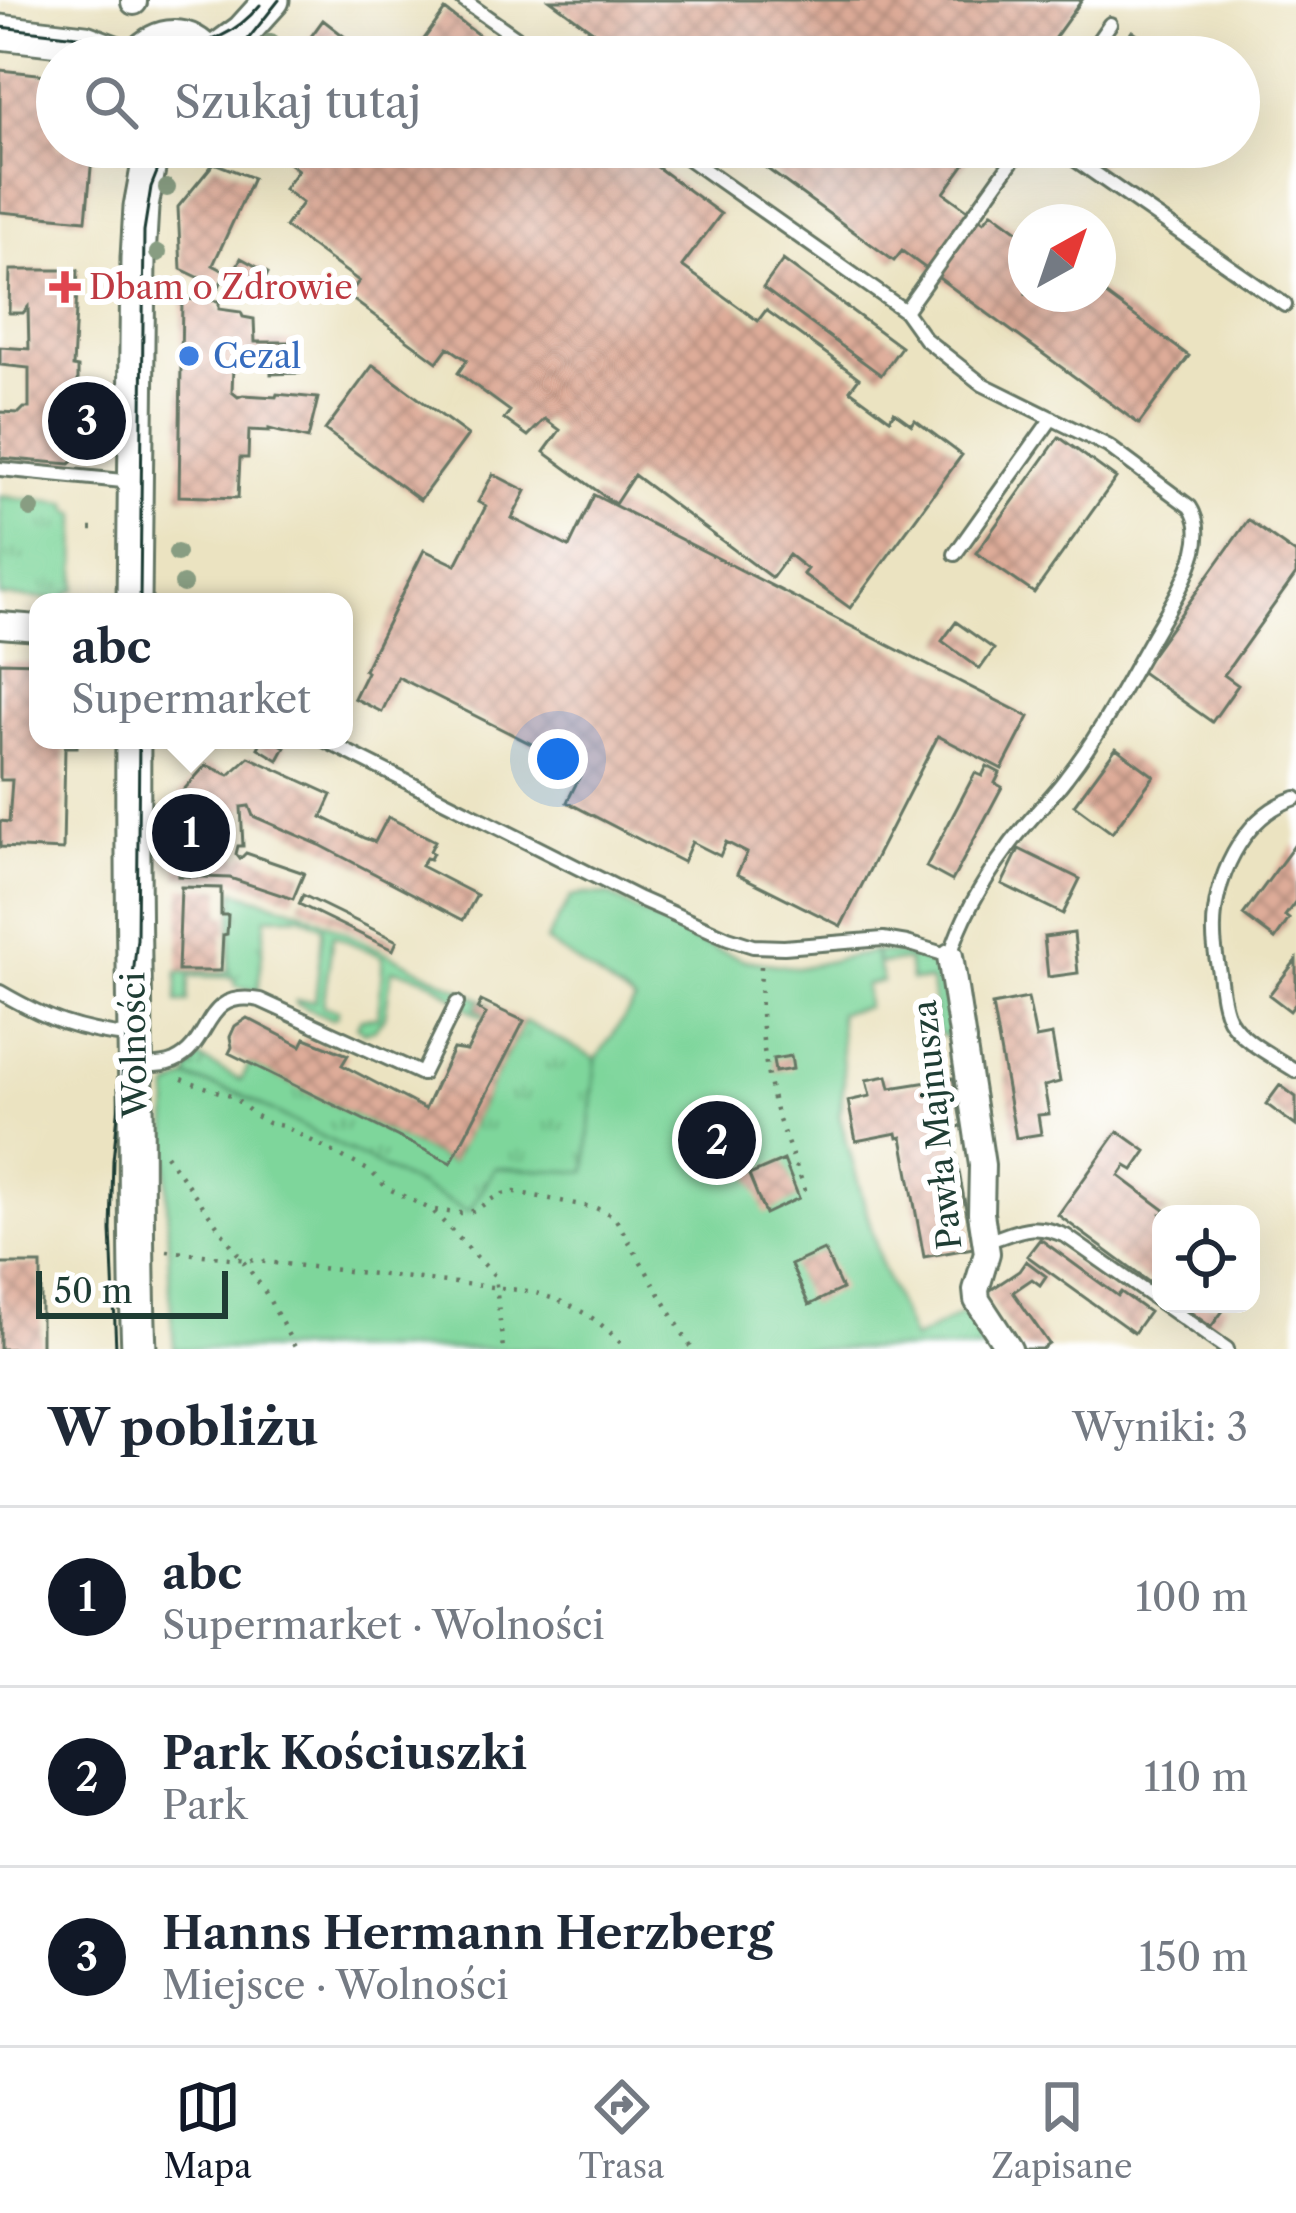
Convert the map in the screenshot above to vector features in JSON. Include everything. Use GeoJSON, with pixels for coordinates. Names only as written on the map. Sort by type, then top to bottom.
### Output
{"type":"FeatureCollection","features":[{"type":"Feature","properties":{"kind":"street"},"geometry":{"type":"LineString","coordinates":[[238,36],[272,0]]}},
{"type":"Feature","properties":{"kind":"street"},"geometry":{"type":"LineString","coordinates":[[0,32],[36,36]]}},
{"type":"Feature","properties":{"kind":"street"},"geometry":{"type":"LineString","coordinates":[[134,593],[138,258],[148,168]]}},
{"type":"Feature","properties":{"kind":"street","name":"Wolności"},"geometry":{"type":"LineString","coordinates":[[133,749],[139,1349]]}},
{"type":"Feature","properties":{"kind":"street","name":"Pawła Majnusza"},"geometry":{"type":"LineString","coordinates":[[950,956],[982,1165],[986,1242],[977,1300],[1009,1349]]}},
{"type":"Feature","properties":{"kind":"lane"},"geometry":{"type":"LineString","coordinates":[[464,0],[515,36]]}},
{"type":"Feature","properties":{"kind":"lane"},"geometry":{"type":"LineString","coordinates":[[1102,36],[1110,24]]}},
{"type":"Feature","properties":{"kind":"lane"},"geometry":{"type":"LineString","coordinates":[[342,749],[728,938],[784,947],[883,939],[950,956],[960,928],[1007,848],[1094,738],[1184,579],[1198,531],[1190,507],[1108,446],[982,384],[925,339],[904,311],[702,168]]}},
{"type":"Feature","properties":{"kind":"lane"},"geometry":{"type":"LineString","coordinates":[[904,311],[1007,168]]}},
{"type":"Feature","properties":{"kind":"lane"},"geometry":{"type":"LineString","coordinates":[[1087,168],[1286,305]]}},
{"type":"Feature","properties":{"kind":"lane"},"geometry":{"type":"LineString","coordinates":[[955,554],[1052,418]]}},
{"type":"Feature","properties":{"kind":"lane"},"geometry":{"type":"LineString","coordinates":[[0,469],[135,482]]}},
{"type":"Feature","properties":{"kind":"lane"},"geometry":{"type":"LineString","coordinates":[[1296,798],[1263,816],[1246,835],[1226,870],[1216,901],[1214,935],[1229,1019],[1241,1034],[1296,1071]]}},
{"type":"Feature","properties":{"kind":"lane"},"geometry":{"type":"LineString","coordinates":[[0,992],[60,1024],[97,1033],[170,1063],[181,1058],[226,1000],[242,996],[422,1074],[457,1004]]}},
{"type":"Feature","properties":{"kind":"lane"},"geometry":{"type":"LineString","coordinates":[[986,1242],[1046,1227],[1066,1236],[1227,1349]]}},
{"type":"Feature","properties":{"kind":"path"},"geometry":{"type":"LineString","coordinates":[[90,529],[101,529]]}},
{"type":"Feature","properties":{"kind":"path"},"geometry":{"type":"LineString","coordinates":[[762,946],[762,1022],[769,1082],[806,1193]]}},
{"type":"Feature","properties":{"kind":"path"},"geometry":{"type":"LineString","coordinates":[[178,1077],[232,1097],[268,1124],[283,1126],[370,1171],[387,1188],[432,1210],[475,1211],[488,1199],[515,1192],[614,1216],[692,1349]]}},
{"type":"Feature","properties":{"kind":"path"},"geometry":{"type":"LineString","coordinates":[[163,1150],[264,1290],[296,1349]]}},
{"type":"Feature","properties":{"kind":"path"},"geometry":{"type":"LineString","coordinates":[[432,1210],[495,1276],[503,1349]]}},
{"type":"Feature","properties":{"kind":"path"},"geometry":{"type":"LineString","coordinates":[[162,1250],[528,1291],[588,1313],[626,1349]]}},
{"type":"Feature","properties":{"kind":"green space"},"geometry":{"type":"Polygon","coordinates":[[[0,496],[68,503],[69,510],[77,514],[76,589],[29,593],[29,598],[0,596],[0,496]]]}},
{"type":"Feature","properties":{"kind":"green space"},"geometry":{"type":"Polygon","coordinates":[[[234,891],[302,911],[491,1005],[480,1002],[477,1009],[486,1014],[484,1018],[422,977],[392,970],[385,1016],[374,1030],[364,1032],[357,1026],[361,1018],[378,1017],[383,957],[333,935],[323,1006],[338,1010],[337,1016],[333,1019],[296,1004],[315,1001],[323,927],[301,916],[266,917],[258,991],[236,986],[233,977],[189,976],[188,1002],[177,1002],[178,972],[228,972],[234,891]]]}},
{"type":"Feature","properties":{"kind":"green space"},"geometry":{"type":"Polygon","coordinates":[[[609,895],[691,940],[745,960],[798,968],[874,952],[883,981],[865,985],[867,1007],[839,1013],[844,1083],[839,1115],[882,1267],[913,1340],[970,1309],[989,1349],[174,1349],[167,1219],[169,1089],[188,1078],[239,1094],[469,1212],[495,1168],[586,1172],[596,1059],[635,1002],[546,941],[571,897],[609,895]]]}},
{"type":"Feature","properties":{"kind":"green space"},"geometry":{"type":"Polygon","coordinates":[[[874,952],[914,957],[936,972],[952,1036],[943,1037],[937,1030],[931,981],[911,980],[908,960],[879,964],[874,952]]]}},
{"type":"Feature","properties":{"kind":"green space"},"geometry":{"type":"Polygon","coordinates":[[[524,1021],[596,1059],[586,1173],[495,1168],[469,1212],[239,1094],[188,1078],[199,1058],[241,1080],[250,1063],[451,1163],[524,1021]]]}},
{"type":"Feature","properties":{"kind":"building"},"geometry":{"type":"Polygon","coordinates":[[[550,0],[1082,0],[1056,36],[598,35],[550,0]]]}},
{"type":"Feature","properties":{"kind":"building"},"geometry":{"type":"Polygon","coordinates":[[[445,10],[480,36],[426,36],[445,10]]]}},
{"type":"Feature","properties":{"kind":"building"},"geometry":{"type":"Polygon","coordinates":[[[323,20],[344,36],[311,36],[323,20]]]}},
{"type":"Feature","properties":{"kind":"building"},"geometry":{"type":"Polygon","coordinates":[[[0,70],[36,74],[36,168],[91,168],[86,220],[0,212],[0,70]]]}},
{"type":"Feature","properties":{"kind":"building"},"geometry":{"type":"Polygon","coordinates":[[[210,168],[227,168],[253,178],[213,265],[226,272],[219,287],[181,269],[178,207],[210,168]]]}},
{"type":"Feature","properties":{"kind":"building"},"geometry":{"type":"Polygon","coordinates":[[[659,168],[721,214],[682,266],[758,321],[766,310],[859,378],[850,390],[890,419],[894,412],[912,425],[915,420],[962,455],[850,608],[803,574],[807,569],[789,555],[772,578],[634,475],[615,504],[544,452],[560,430],[545,419],[528,436],[504,419],[510,411],[458,373],[467,360],[448,347],[437,362],[348,296],[359,281],[285,227],[302,203],[284,189],[298,170],[659,168]]]}},
{"type":"Feature","properties":{"kind":"building"},"geometry":{"type":"Polygon","coordinates":[[[766,168],[962,168],[944,193],[984,222],[992,212],[1008,224],[1008,312],[1116,312],[1116,302],[1189,356],[1139,424],[902,251],[894,261],[766,168]]]}},
{"type":"Feature","properties":{"kind":"building"},"geometry":{"type":"Polygon","coordinates":[[[241,258],[268,273],[257,295],[229,281],[241,258]]]}},
{"type":"Feature","properties":{"kind":"building"},"geometry":{"type":"Polygon","coordinates":[[[783,260],[901,347],[881,375],[763,288],[783,260]]]}},
{"type":"Feature","properties":{"kind":"building"},"geometry":{"type":"Polygon","coordinates":[[[10,270],[78,270],[73,367],[78,368],[78,457],[70,464],[0,458],[0,412],[29,408],[29,368],[0,365],[0,347],[29,349],[28,307],[23,313],[9,313],[10,270]]]}},
{"type":"Feature","properties":{"kind":"building"},"geometry":{"type":"Polygon","coordinates":[[[182,299],[219,301],[219,309],[254,319],[255,342],[300,342],[300,373],[271,374],[271,368],[251,368],[252,358],[240,358],[233,366],[232,392],[238,397],[318,398],[308,439],[269,429],[249,430],[248,458],[240,458],[238,498],[179,496],[182,299]]]}},
{"type":"Feature","properties":{"kind":"building"},"geometry":{"type":"Polygon","coordinates":[[[373,365],[468,435],[420,500],[325,430],[373,365]]]}},
{"type":"Feature","properties":{"kind":"building"},"geometry":{"type":"Polygon","coordinates":[[[1059,437],[1116,478],[1034,593],[976,553],[1059,437]]]}},
{"type":"Feature","properties":{"kind":"building"},"geometry":{"type":"Polygon","coordinates":[[[493,474],[526,491],[512,518],[569,547],[594,495],[1029,717],[1002,769],[938,736],[841,926],[737,874],[747,853],[726,842],[720,856],[692,842],[683,862],[567,802],[583,770],[398,677],[382,712],[354,698],[424,550],[456,565],[486,506],[478,502],[493,474]]]}},
{"type":"Feature","properties":{"kind":"building"},"geometry":{"type":"Polygon","coordinates":[[[1248,520],[1296,554],[1296,574],[1224,675],[1238,685],[1212,722],[1140,671],[1248,520]]]}},
{"type":"Feature","properties":{"kind":"building"},"geometry":{"type":"Polygon","coordinates":[[[956,622],[994,649],[980,669],[942,641],[956,622]]]}},
{"type":"Feature","properties":{"kind":"building"},"geometry":{"type":"Polygon","coordinates":[[[0,662],[29,663],[29,749],[65,749],[63,850],[0,847],[0,821],[9,822],[12,780],[0,780],[0,662]]]}},
{"type":"Feature","properties":{"kind":"building"},"geometry":{"type":"Polygon","coordinates":[[[1116,748],[1154,776],[1112,833],[1074,805],[1116,748]]]}},
{"type":"Feature","properties":{"kind":"building"},"geometry":{"type":"Polygon","coordinates":[[[260,749],[284,749],[278,760],[260,749]]]}},
{"type":"Feature","properties":{"kind":"building"},"geometry":{"type":"Polygon","coordinates":[[[249,757],[332,795],[322,817],[364,838],[375,842],[388,817],[435,841],[430,859],[421,866],[477,895],[463,920],[320,845],[253,816],[249,806],[241,807],[243,846],[238,846],[236,854],[240,859],[246,853],[304,873],[293,899],[230,878],[178,876],[179,795],[206,765],[229,775],[249,757]]]}},
{"type":"Feature","properties":{"kind":"building"},"geometry":{"type":"Polygon","coordinates":[[[987,766],[1000,773],[995,783],[1002,787],[952,881],[926,867],[975,773],[982,776],[987,766]]]}},
{"type":"Feature","properties":{"kind":"building"},"geometry":{"type":"Polygon","coordinates":[[[1296,843],[1296,901],[1275,939],[1243,915],[1296,843]]]}},
{"type":"Feature","properties":{"kind":"building"},"geometry":{"type":"Polygon","coordinates":[[[1019,849],[1080,879],[1063,914],[1002,884],[1019,849]]]}},
{"type":"Feature","properties":{"kind":"building"},"geometry":{"type":"Polygon","coordinates":[[[181,887],[221,888],[221,915],[228,915],[221,971],[178,971],[181,887]]]}},
{"type":"Feature","properties":{"kind":"building"},"geometry":{"type":"Polygon","coordinates":[[[303,895],[397,941],[393,950],[299,904],[303,895]]]}},
{"type":"Feature","properties":{"kind":"building"},"geometry":{"type":"Polygon","coordinates":[[[1074,933],[1078,973],[1048,977],[1044,937],[1074,933]]]}},
{"type":"Feature","properties":{"kind":"building"},"geometry":{"type":"Polygon","coordinates":[[[1296,960],[1296,1003],[1290,1011],[1269,995],[1296,960]]]}},
{"type":"Feature","properties":{"kind":"building"},"geometry":{"type":"Polygon","coordinates":[[[1028,998],[1036,1038],[1052,1035],[1060,1082],[1044,1086],[1049,1114],[1038,1115],[1041,1134],[1016,1138],[992,1005],[1028,998]]]}},
{"type":"Feature","properties":{"kind":"building"},"geometry":{"type":"Polygon","coordinates":[[[481,1001],[524,1021],[451,1163],[229,1053],[235,1026],[247,1018],[301,1046],[305,1038],[348,1055],[342,1065],[425,1109],[453,1049],[467,1051],[486,1014],[477,1009],[481,1001]]]}},
{"type":"Feature","properties":{"kind":"building"},"geometry":{"type":"Polygon","coordinates":[[[791,1056],[793,1069],[775,1072],[773,1059],[791,1056]]]}},
{"type":"Feature","properties":{"kind":"building"},"geometry":{"type":"Polygon","coordinates":[[[887,1076],[890,1088],[953,1078],[962,1126],[951,1128],[973,1248],[924,1257],[902,1137],[897,1133],[856,1141],[848,1101],[870,1096],[866,1080],[887,1076]]]}},
{"type":"Feature","properties":{"kind":"building"},"geometry":{"type":"Polygon","coordinates":[[[1280,1085],[1296,1097],[1296,1126],[1266,1104],[1280,1085]]]}},
{"type":"Feature","properties":{"kind":"building"},"geometry":{"type":"Polygon","coordinates":[[[1118,1131],[1146,1151],[1133,1170],[1126,1166],[1119,1176],[1158,1205],[1152,1205],[1152,1284],[1058,1215],[1118,1131]]]}},
{"type":"Feature","properties":{"kind":"building"},"geometry":{"type":"Polygon","coordinates":[[[784,1160],[799,1198],[765,1214],[749,1175],[784,1160]]]}},
{"type":"Feature","properties":{"kind":"building"},"geometry":{"type":"Polygon","coordinates":[[[1040,1239],[1118,1296],[1121,1292],[1149,1312],[1134,1333],[1027,1256],[1040,1239]]]}},
{"type":"Feature","properties":{"kind":"building"},"geometry":{"type":"Polygon","coordinates":[[[824,1250],[842,1289],[809,1305],[791,1265],[824,1250]]]}},
{"type":"Feature","properties":{"kind":"building"},"geometry":{"type":"Polygon","coordinates":[[[1026,1261],[1046,1276],[1040,1285],[1032,1279],[1013,1292],[1049,1344],[1042,1349],[1024,1349],[986,1293],[1026,1261]]]}},
{"type":"Feature","properties":{"kind":"building"},"geometry":{"type":"Polygon","coordinates":[[[0,1264],[41,1264],[41,1349],[0,1349],[0,1264]]]}},
{"type":"Feature","properties":{"kind":"building"},"geometry":{"type":"Polygon","coordinates":[[[1192,1313],[1221,1313],[1211,1327],[1192,1313]]]}},
{"type":"Feature","properties":{"kind":"tram line"},"geometry":{"type":"LineString","coordinates":[[251,36],[279,0]]}},
{"type":"Feature","properties":{"kind":"tram line"},"geometry":{"type":"LineString","coordinates":[[221,36],[260,5]]}},
{"type":"Feature","properties":{"kind":"tram line"},"geometry":{"type":"LineString","coordinates":[[0,27],[77,36]]}},
{"type":"Feature","properties":{"kind":"tram line"},"geometry":{"type":"LineString","coordinates":[[140,593],[144,231],[159,168]]}},
{"type":"Feature","properties":{"kind":"tram line"},"geometry":{"type":"LineString","coordinates":[[116,1349],[113,1160],[137,939],[139,749]]}},
{"type":"Feature","properties":{"kind":"place","name":"Dbam o Zdrowie"},"geometry":{"type":"Point","coordinates":[65,287]}},
{"type":"Feature","properties":{"kind":"place","name":"Cezal"},"geometry":{"type":"Point","coordinates":[189,356]}},
{"type":"Feature","properties":{"kind":"place","name":"Hanns Hermann Herzberg"},"geometry":{"type":"Point","coordinates":[87,421]}},
{"type":"Feature","properties":{"kind":"place","name":"abc"},"geometry":{"type":"Point","coordinates":[191,833]}},
{"type":"Feature","properties":{"kind":"place","name":"Park Kościuszki"},"geometry":{"type":"Point","coordinates":[717,1140]}}]}
